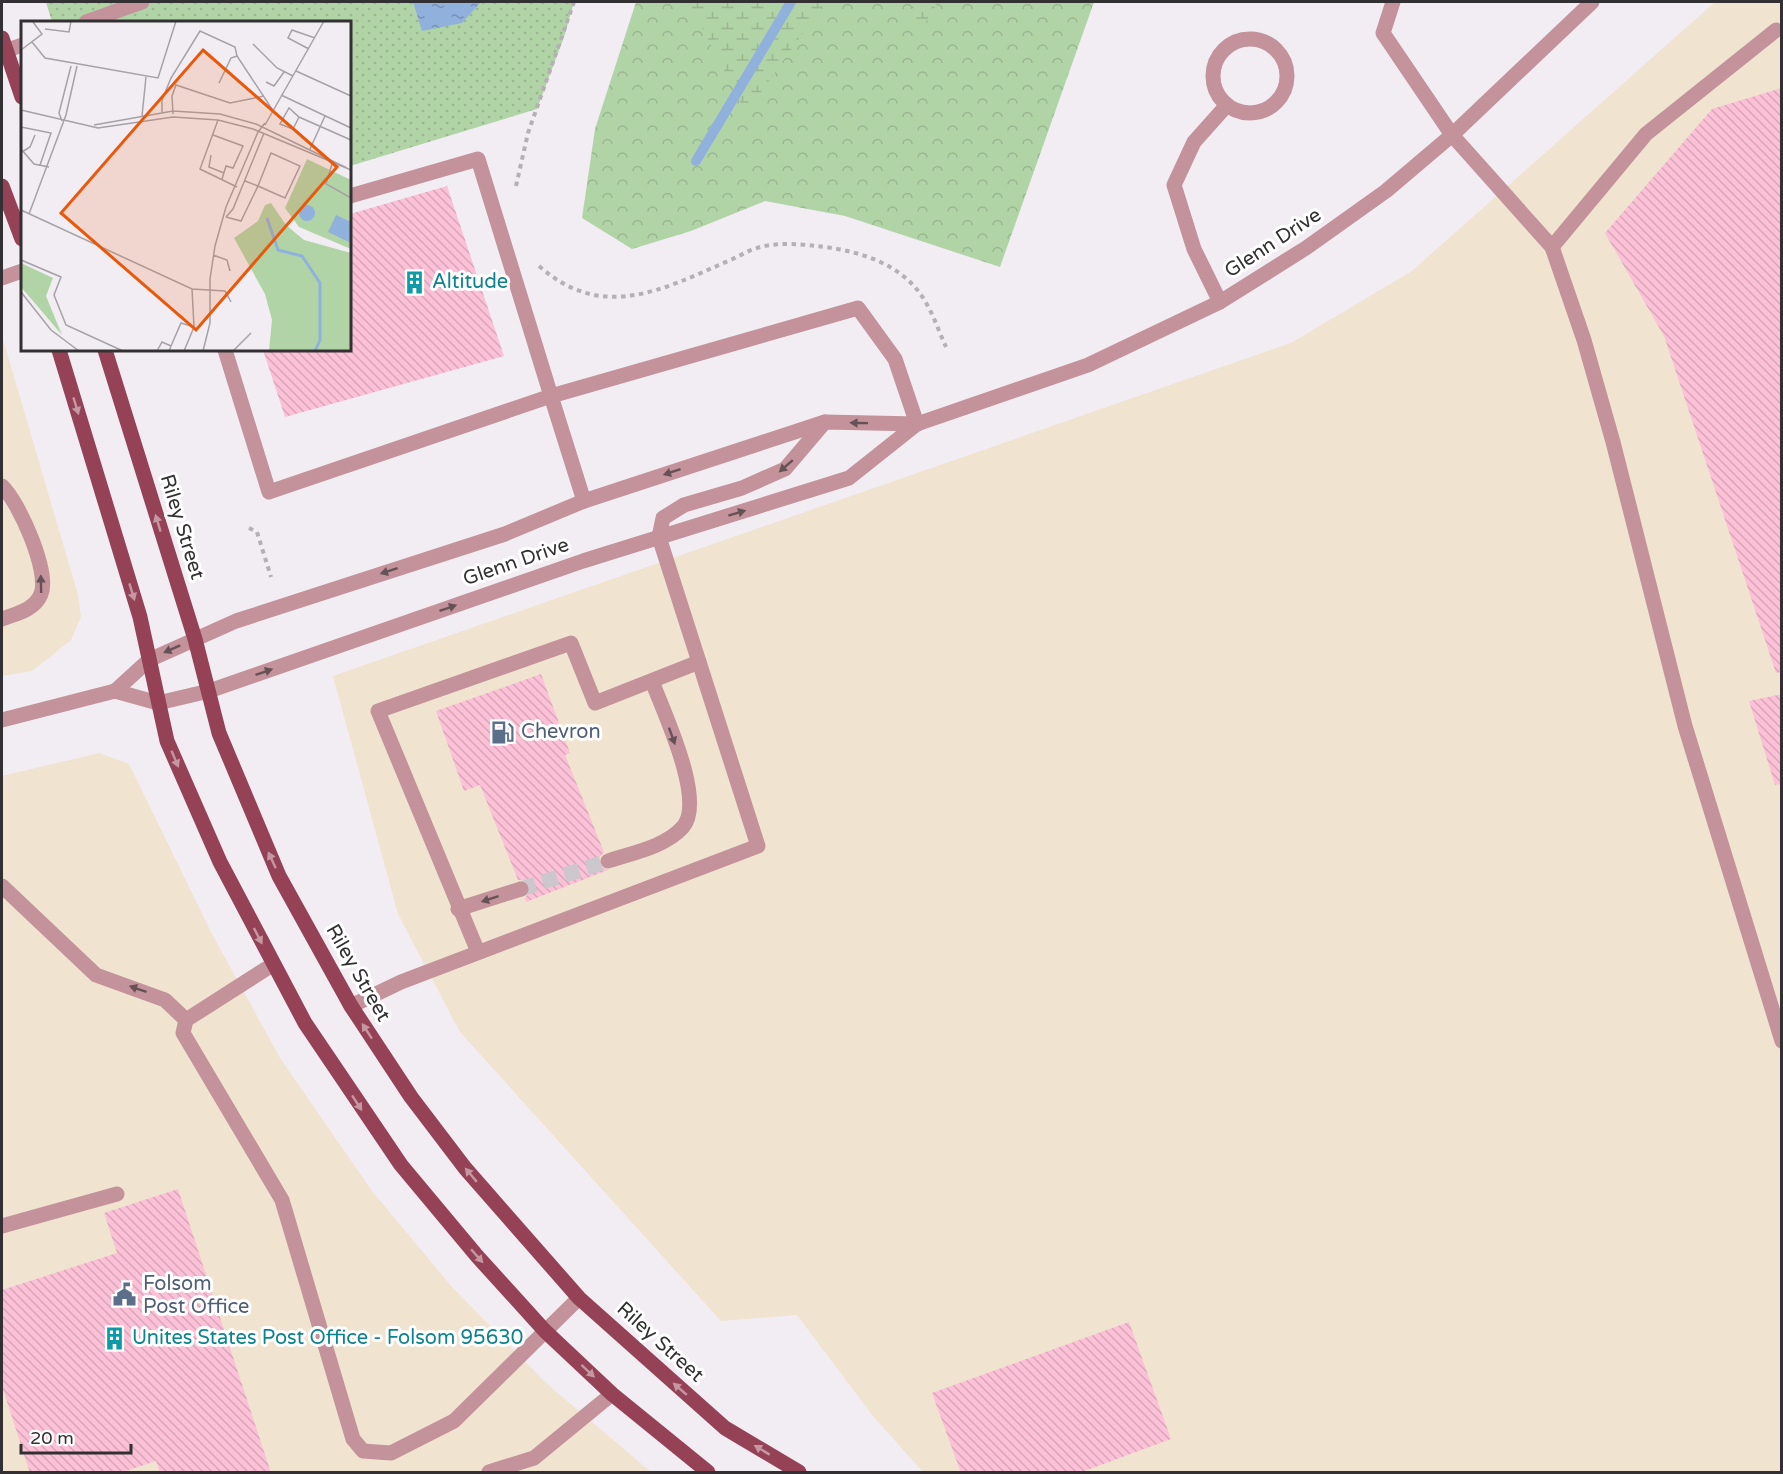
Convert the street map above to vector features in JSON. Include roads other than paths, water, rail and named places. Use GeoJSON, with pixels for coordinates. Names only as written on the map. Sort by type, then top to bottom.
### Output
{"type":"FeatureCollection","features":[{"type":"Feature","properties":{"kind":"main road"},"geometry":{"type":"LineString","coordinates":[[3,44],[21,94]]}},
{"type":"Feature","properties":{"kind":"main road"},"geometry":{"type":"LineString","coordinates":[[2,186],[21,236]]}},
{"type":"Feature","properties":{"kind":"main road"},"geometry":{"type":"LineString","coordinates":[[59,351],[140,617],[168,741],[220,862],[305,1023],[401,1165],[545,1331],[612,1394],[708,1473]]}},
{"type":"Feature","properties":{"kind":"main road","name":"Riley Street"},"geometry":{"type":"LineString","coordinates":[[105,351],[195,639],[219,733],[248,807],[279,876],[351,1006],[411,1097],[465,1168],[579,1298],[725,1428],[799,1473]]}},
{"type":"Feature","properties":{"kind":"street"},"geometry":{"type":"LineString","coordinates":[[89,21],[142,2]]}},
{"type":"Feature","properties":{"kind":"street"},"geometry":{"type":"LineString","coordinates":[[1393,2],[1383,33],[1452,135],[1552,247],[1584,340],[1613,442],[1685,726],[1782,1041]]}},
{"type":"Feature","properties":{"kind":"street","name":"Glenn Drive"},"geometry":{"type":"LineString","coordinates":[[115,691],[158,703],[209,691],[659,537],[849,478],[917,424],[1088,365],[1220,302],[1306,248],[1386,191],[1452,135],[1592,2]]}},
{"type":"Feature","properties":{"kind":"street"},"geometry":{"type":"LineString","coordinates":[[1552,247],[1646,134],[1780,34]]}},
{"type":"Feature","properties":{"kind":"street"},"geometry":{"type":"LineString","coordinates":[[1246,39],[1258,39],[1270,45],[1286,65],[1285,89],[1279,99],[1271,107],[1260,112],[1249,113],[1227,105],[1214,86],[1212,73],[1223,50],[1246,39]]}},
{"type":"Feature","properties":{"kind":"street"},"geometry":{"type":"LineString","coordinates":[[3,44],[21,45]]}},
{"type":"Feature","properties":{"kind":"street"},"geometry":{"type":"LineString","coordinates":[[1220,302],[1194,249],[1174,185],[1194,142],[1227,105]]}},
{"type":"Feature","properties":{"kind":"street"},"geometry":{"type":"LineString","coordinates":[[351,196],[478,159],[584,501]]}},
{"type":"Feature","properties":{"kind":"street"},"geometry":{"type":"LineString","coordinates":[[2,278],[21,271]]}},
{"type":"Feature","properties":{"kind":"street"},"geometry":{"type":"LineString","coordinates":[[225,351],[269,492],[551,396],[858,308],[896,359],[917,424]]}},
{"type":"Feature","properties":{"kind":"street"},"geometry":{"type":"LineString","coordinates":[[351,1006],[401,982],[758,846],[659,537],[663,518],[684,505],[742,488],[785,470],[825,422]]}},
{"type":"Feature","properties":{"kind":"street","name":"Glenn Drive"},"geometry":{"type":"LineString","coordinates":[[2,720],[115,691],[149,660],[236,621],[505,534],[584,501],[825,422],[917,424]]}},
{"type":"Feature","properties":{"kind":"street"},"geometry":{"type":"LineString","coordinates":[[2,486],[16,501],[28,528],[42,576],[41,594],[34,604],[2,619]]}},
{"type":"Feature","properties":{"kind":"street"},"geometry":{"type":"LineString","coordinates":[[478,952],[458,909],[378,711],[571,643],[595,703],[699,662]]}},
{"type":"Feature","properties":{"kind":"street"},"geometry":{"type":"LineString","coordinates":[[608,861],[662,843],[685,826],[691,804],[686,774],[652,681]]}},
{"type":"Feature","properties":{"kind":"street"},"geometry":{"type":"LineString","coordinates":[[2,886],[96,975],[165,1000],[186,1020]]}},
{"type":"Feature","properties":{"kind":"street"},"geometry":{"type":"LineString","coordinates":[[458,909],[521,889]]}},
{"type":"Feature","properties":{"kind":"street"},"geometry":{"type":"LineString","coordinates":[[273,964],[186,1020],[183,1033],[282,1200],[353,1439],[363,1451],[391,1454],[453,1421],[579,1298]]}},
{"type":"Feature","properties":{"kind":"street"},"geometry":{"type":"LineString","coordinates":[[2,1226],[117,1194]]}},
{"type":"Feature","properties":{"kind":"street"},"geometry":{"type":"LineString","coordinates":[[489,1473],[534,1458],[612,1394]]}},
{"type":"Feature","properties":{"kind":"water"},"geometry":{"type":"Polygon","coordinates":[[[413,2],[481,2],[462,23],[422,31],[413,2]]]}},
{"type":"Feature","properties":{"kind":"waterway"},"geometry":{"type":"LineString","coordinates":[[696,161],[791,2]]}},
{"type":"Feature","properties":{"kind":"tunnel"},"geometry":{"type":"LineString","coordinates":[[521,889],[608,861]]}},
{"type":"Feature","properties":{"kind":"place","name":"Altitude"},"geometry":{"type":"Point","coordinates":[414,282]}},
{"type":"Feature","properties":{"kind":"place","name":"Chevron"},"geometry":{"type":"Point","coordinates":[503,732]}},
{"type":"Feature","properties":{"kind":"place","name":"Folsom Post Office"},"geometry":{"type":"Point","coordinates":[125,1295]}},
{"type":"Feature","properties":{"kind":"place","name":"Unites States Post Office - Folsom 95630"},"geometry":{"type":"Point","coordinates":[114,1338]}}]}
